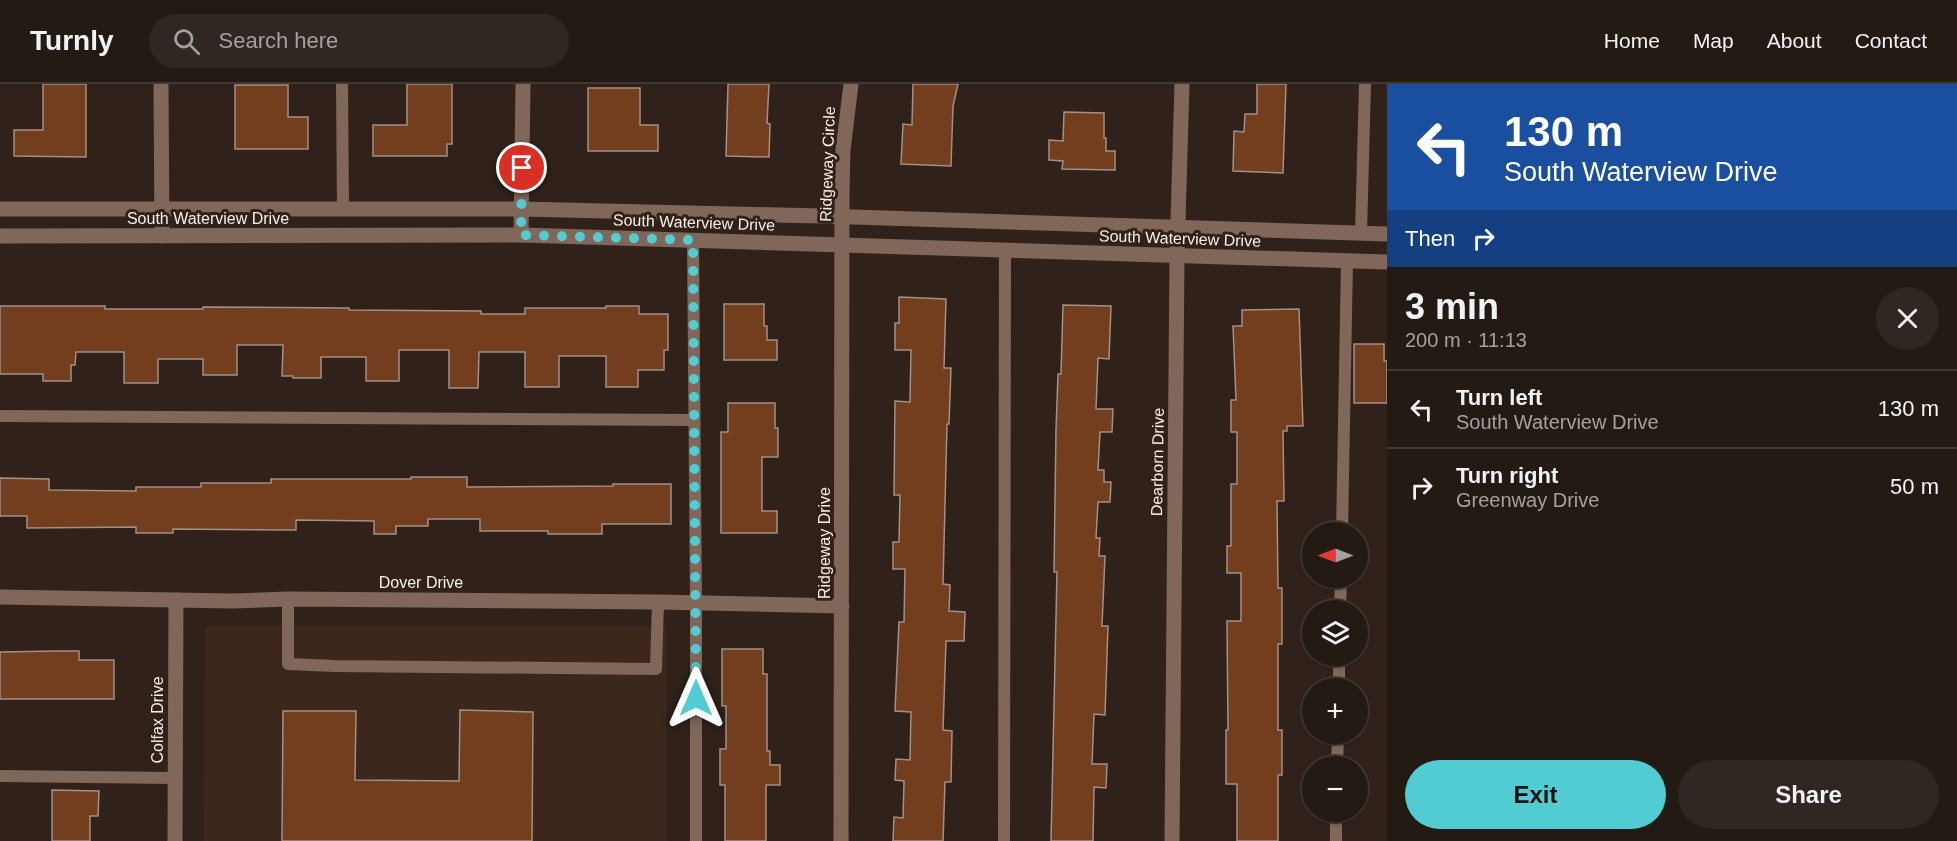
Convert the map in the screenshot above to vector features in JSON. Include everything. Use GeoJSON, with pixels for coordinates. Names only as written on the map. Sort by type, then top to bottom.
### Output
{"type":"FeatureCollection","features":[{"type":"Feature","properties":{"kind":"street"},"geometry":{"type":"LineString","coordinates":[[161,84],[162,236]]}},
{"type":"Feature","properties":{"kind":"street"},"geometry":{"type":"LineString","coordinates":[[521,235],[523,84]]}},
{"type":"Feature","properties":{"kind":"street","name":"Ridgeway Circle"},"geometry":{"type":"LineString","coordinates":[[843,245],[843,150],[851,84]]}},
{"type":"Feature","properties":{"kind":"street","name":"Dearborn Drive"},"geometry":{"type":"LineString","coordinates":[[1172,841],[1177,255],[1182,84]]}},
{"type":"Feature","properties":{"kind":"street","name":"South Waterview Drive"},"geometry":{"type":"LineString","coordinates":[[0,209],[521,209],[1387,234]]}},
{"type":"Feature","properties":{"kind":"street","name":"South Waterview Drive"},"geometry":{"type":"LineString","coordinates":[[0,236],[521,235],[1387,262]]}},
{"type":"Feature","properties":{"kind":"street","name":"Ridgeway Drive"},"geometry":{"type":"LineString","coordinates":[[842,841],[843,245]]}},
{"type":"Feature","properties":{"kind":"street","name":"Dover Drive"},"geometry":{"type":"LineString","coordinates":[[0,597],[658,602],[842,606]]}},
{"type":"Feature","properties":{"kind":"street","name":"Colfax Drive"},"geometry":{"type":"LineString","coordinates":[[175,841],[176,600]]}},
{"type":"Feature","properties":{"kind":"lane"},"geometry":{"type":"LineString","coordinates":[[342,84],[343,210]]}},
{"type":"Feature","properties":{"kind":"lane"},"geometry":{"type":"LineString","coordinates":[[1361,233],[1365,84]]}},
{"type":"Feature","properties":{"kind":"lane"},"geometry":{"type":"LineString","coordinates":[[693,240],[696,841]]}},
{"type":"Feature","properties":{"kind":"lane"},"geometry":{"type":"LineString","coordinates":[[1004,841],[1005,251]]}},
{"type":"Feature","properties":{"kind":"lane"},"geometry":{"type":"LineString","coordinates":[[1341,522],[1347,261]]}},
{"type":"Feature","properties":{"kind":"lane"},"geometry":{"type":"LineString","coordinates":[[0,416],[694,420]]}},
{"type":"Feature","properties":{"kind":"lane"},"geometry":{"type":"LineString","coordinates":[[288,599],[288,664],[346,667],[656,669],[658,602]]}},
{"type":"Feature","properties":{"kind":"lane"},"geometry":{"type":"LineString","coordinates":[[0,776],[174,778]]}},
{"type":"Feature","properties":{"kind":"lane"},"geometry":{"type":"LineString","coordinates":[[1336,822],[1336,841]]}},
{"type":"Feature","properties":{"kind":"shaded area"},"geometry":{"type":"Polygon","coordinates":[[[205,626],[666,626],[667,841],[204,841],[205,626]]]}},
{"type":"Feature","properties":{"kind":"building"},"geometry":{"type":"Polygon","coordinates":[[[43,84],[86,84],[86,157],[14,156],[14,130],[43,130],[43,84]]]}},
{"type":"Feature","properties":{"kind":"building"},"geometry":{"type":"Polygon","coordinates":[[[407,84],[452,84],[452,144],[447,144],[447,156],[373,156],[373,125],[407,125],[407,84]]]}},
{"type":"Feature","properties":{"kind":"building"},"geometry":{"type":"Polygon","coordinates":[[[728,84],[769,84],[767,123],[770,124],[769,157],[726,156],[728,84]]]}},
{"type":"Feature","properties":{"kind":"building"},"geometry":{"type":"Polygon","coordinates":[[[913,84],[958,84],[953,106],[951,166],[901,164],[903,124],[912,125],[913,84]]]}},
{"type":"Feature","properties":{"kind":"building"},"geometry":{"type":"Polygon","coordinates":[[[1257,84],[1286,84],[1283,173],[1233,171],[1234,131],[1244,132],[1245,114],[1257,114],[1257,84]]]}},
{"type":"Feature","properties":{"kind":"building"},"geometry":{"type":"Polygon","coordinates":[[[235,85],[288,85],[288,117],[308,117],[308,149],[235,149],[235,85]]]}},
{"type":"Feature","properties":{"kind":"building"},"geometry":{"type":"Polygon","coordinates":[[[588,88],[640,88],[640,125],[658,125],[658,151],[588,151],[588,88]]]}},
{"type":"Feature","properties":{"kind":"building"},"geometry":{"type":"Polygon","coordinates":[[[1064,112],[1104,113],[1106,151],[1115,151],[1115,170],[1062,169],[1063,161],[1049,160],[1049,140],[1063,141],[1064,112]]]}},
{"type":"Feature","properties":{"kind":"building"},"geometry":{"type":"Polygon","coordinates":[[[899,297],[946,299],[944,368],[951,368],[949,424],[947,424],[943,584],[950,585],[949,611],[965,612],[964,641],[946,641],[943,730],[952,731],[951,782],[945,782],[943,841],[893,841],[894,817],[903,818],[904,781],[895,780],[896,759],[910,760],[911,712],[895,711],[899,622],[904,622],[905,569],[893,569],[893,542],[899,542],[900,495],[894,495],[895,401],[910,402],[911,350],[895,350],[895,323],[899,323],[899,297]]]}},
{"type":"Feature","properties":{"kind":"building"},"geometry":{"type":"Polygon","coordinates":[[[724,304],[764,304],[764,326],[767,326],[767,340],[777,340],[777,360],[724,360],[724,304]]]}},
{"type":"Feature","properties":{"kind":"building"},"geometry":{"type":"Polygon","coordinates":[[[1063,305],[1111,306],[1109,359],[1098,358],[1096,409],[1113,409],[1112,432],[1100,432],[1098,470],[1104,470],[1104,482],[1111,482],[1110,502],[1098,502],[1096,538],[1100,538],[1099,556],[1105,556],[1102,626],[1108,626],[1105,715],[1094,714],[1092,764],[1107,764],[1106,788],[1094,787],[1093,841],[1051,841],[1057,572],[1054,572],[1056,430],[1058,374],[1061,374],[1063,305]]]}},
{"type":"Feature","properties":{"kind":"building"},"geometry":{"type":"Polygon","coordinates":[[[0,306],[105,306],[105,309],[349,308],[349,310],[481,311],[481,314],[525,314],[525,308],[639,306],[639,314],[668,314],[668,350],[664,350],[664,370],[638,370],[638,387],[606,387],[606,356],[559,356],[559,387],[525,387],[525,352],[479,352],[478,388],[449,388],[449,350],[399,350],[399,381],[366,381],[366,357],[321,357],[321,378],[293,378],[293,376],[282,376],[283,345],[237,345],[237,375],[203,375],[203,359],[158,359],[158,383],[124,383],[124,352],[76,352],[75,365],[71,365],[71,381],[43,381],[43,374],[0,374],[0,306]]]}},
{"type":"Feature","properties":{"kind":"building"},"geometry":{"type":"Polygon","coordinates":[[[1299,309],[1303,426],[1287,426],[1287,431],[1283,431],[1284,501],[1277,501],[1278,588],[1282,588],[1282,644],[1278,644],[1278,730],[1282,730],[1282,775],[1278,775],[1278,841],[1237,841],[1237,784],[1226,784],[1227,621],[1241,621],[1241,573],[1227,573],[1227,546],[1231,546],[1231,484],[1237,484],[1237,432],[1231,432],[1231,400],[1236,400],[1233,326],[1242,326],[1242,310],[1299,309]]]}},
{"type":"Feature","properties":{"kind":"building"},"geometry":{"type":"Polygon","coordinates":[[[1354,344],[1384,344],[1384,361],[1387,361],[1387,403],[1354,403],[1354,344]]]}},
{"type":"Feature","properties":{"kind":"building"},"geometry":{"type":"Polygon","coordinates":[[[728,403],[775,403],[778,457],[762,457],[762,511],[777,511],[777,533],[721,533],[721,432],[728,432],[728,403]]]}},
{"type":"Feature","properties":{"kind":"building"},"geometry":{"type":"Polygon","coordinates":[[[411,477],[467,477],[467,487],[671,484],[671,524],[602,524],[602,534],[548,534],[548,531],[480,531],[480,519],[428,519],[428,526],[396,526],[396,534],[374,534],[374,521],[296,520],[296,530],[173,529],[173,533],[136,533],[136,527],[27,528],[27,516],[0,516],[0,478],[49,479],[49,490],[136,491],[136,487],[201,487],[201,483],[271,483],[271,479],[411,479],[411,477]]]}},
{"type":"Feature","properties":{"kind":"building"},"geometry":{"type":"Polygon","coordinates":[[[722,649],[763,649],[763,674],[767,674],[767,751],[770,751],[770,765],[780,765],[780,785],[766,785],[766,841],[725,841],[725,785],[720,785],[720,749],[726,749],[726,706],[722,706],[722,649]]]}},
{"type":"Feature","properties":{"kind":"building"},"geometry":{"type":"Polygon","coordinates":[[[79,651],[79,660],[114,660],[114,699],[0,699],[0,652],[79,651]]]}},
{"type":"Feature","properties":{"kind":"building"},"geometry":{"type":"Polygon","coordinates":[[[460,710],[533,712],[532,841],[282,841],[283,711],[356,711],[355,780],[459,781],[460,710]]]}},
{"type":"Feature","properties":{"kind":"building"},"geometry":{"type":"Polygon","coordinates":[[[52,790],[99,791],[98,816],[90,816],[90,841],[52,841],[52,790]]]}},
{"type":"Feature","properties":{"kind":"route"},"geometry":{"type":"LineString","coordinates":[[522,168],[521,235],[693,240],[696,698]]}}]}
